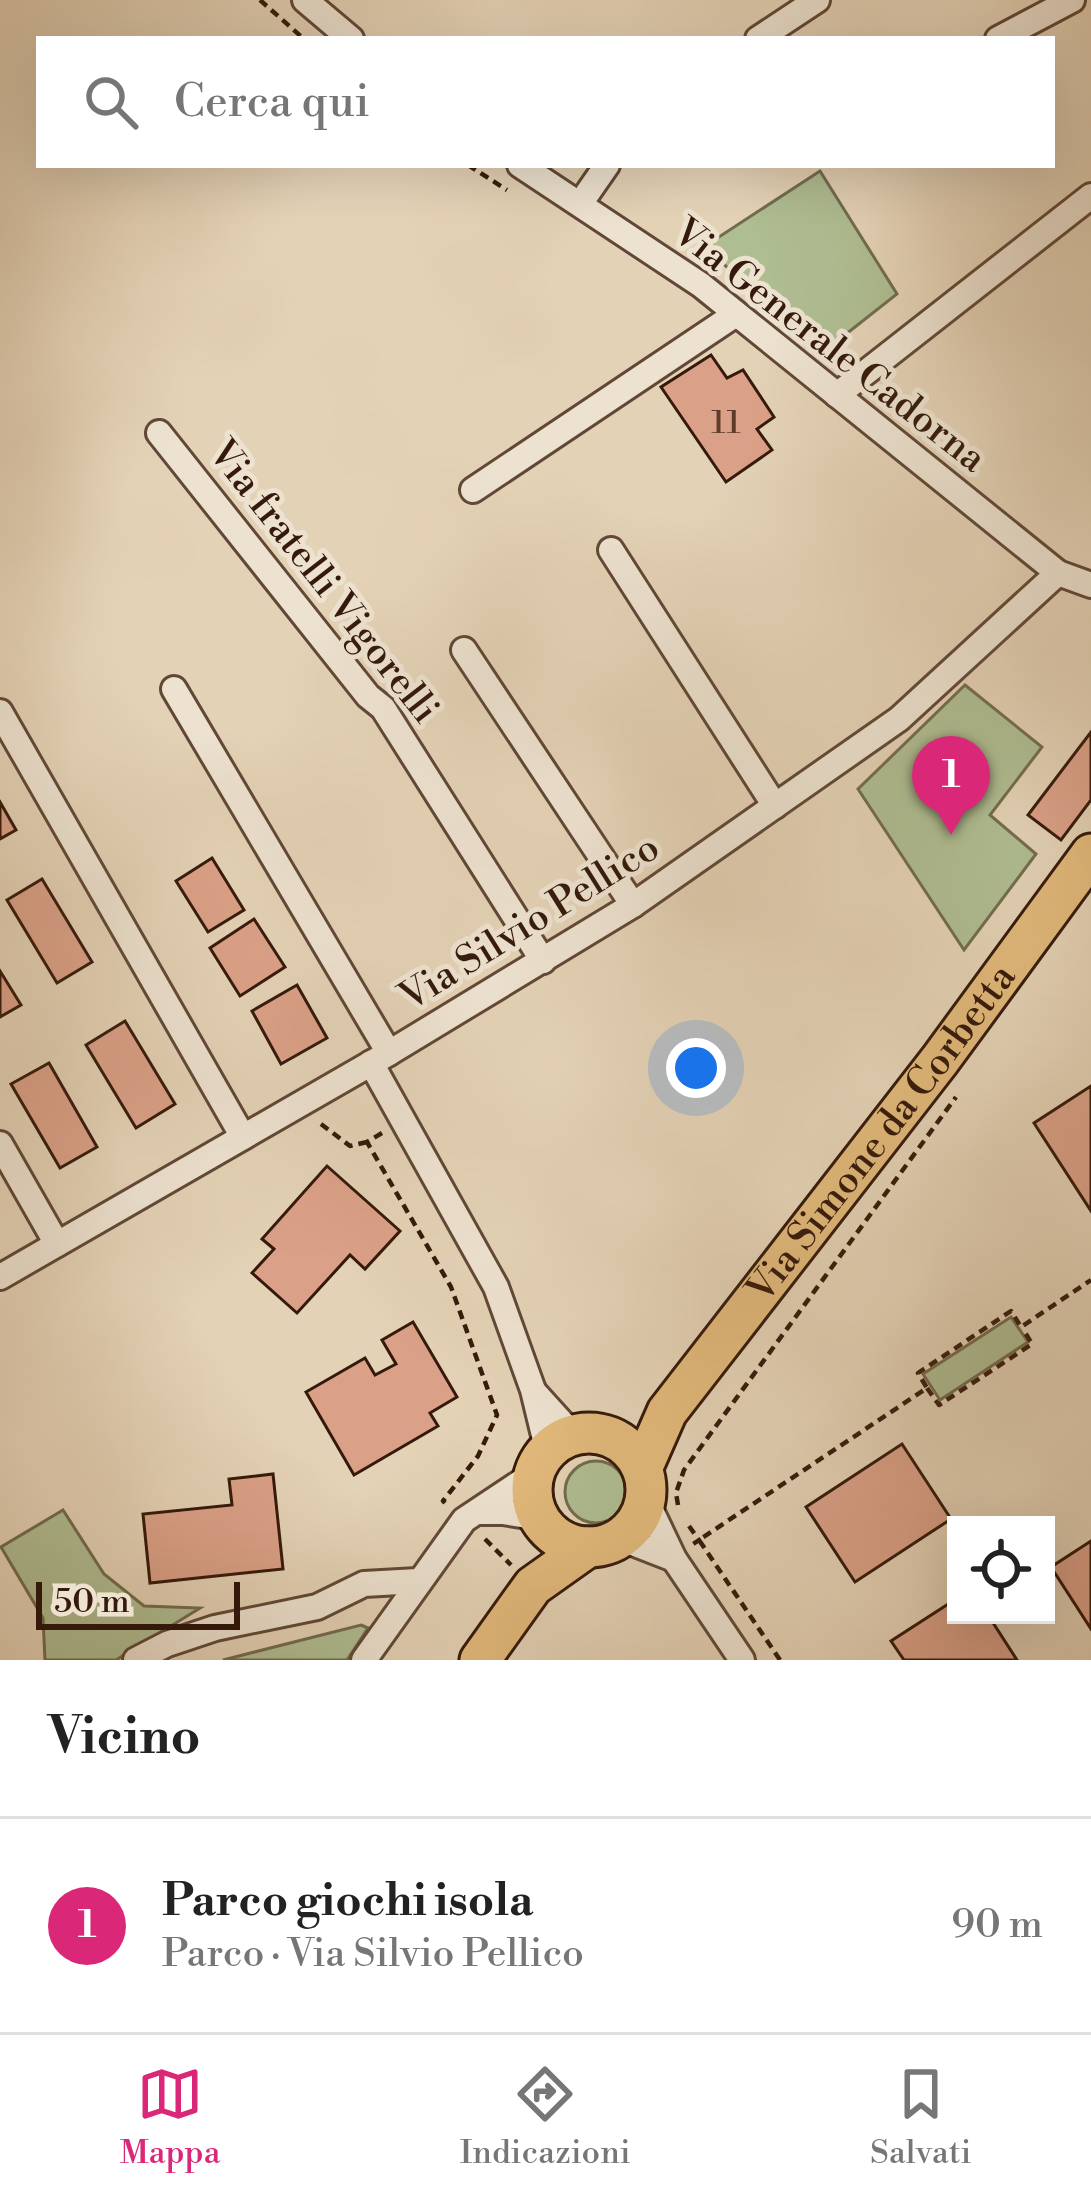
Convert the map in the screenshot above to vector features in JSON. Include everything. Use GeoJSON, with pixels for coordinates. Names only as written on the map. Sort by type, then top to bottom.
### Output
{"type":"FeatureCollection","features":[{"type":"Feature","properties":{"kind":"main road","name":"Via Simone da Corbetta"},"geometry":{"type":"LineString","coordinates":[[644,1484],[667,1412],[940,1060],[1091,854]]}},
{"type":"Feature","properties":{"kind":"main road","name":"Via Simone da Corbetta"},"geometry":{"type":"LineString","coordinates":[[614,1439],[667,1412]]}},
{"type":"Feature","properties":{"kind":"main road"},"geometry":{"type":"LineString","coordinates":[[480,1660],[533,1586],[637,1522],[644,1484],[635,1457],[614,1439],[587,1433],[552,1453],[532,1496],[542,1522],[533,1586]]}},
{"type":"Feature","properties":{"kind":"main road"},"geometry":{"type":"LineString","coordinates":[[542,1522],[572,1544],[604,1543]]}},
{"type":"Feature","properties":{"kind":"street"},"geometry":{"type":"LineString","coordinates":[[305,0],[347,36]]}},
{"type":"Feature","properties":{"kind":"street"},"geometry":{"type":"LineString","coordinates":[[763,36],[817,0]]}},
{"type":"Feature","properties":{"kind":"street"},"geometry":{"type":"LineString","coordinates":[[1004,36],[1072,0]]}},
{"type":"Feature","properties":{"kind":"street","name":"Via Generale Cadorna"},"geometry":{"type":"LineString","coordinates":[[525,168],[701,285],[1058,574],[1091,585]]}},
{"type":"Feature","properties":{"kind":"street"},"geometry":{"type":"LineString","coordinates":[[580,204],[605,168]]}},
{"type":"Feature","properties":{"kind":"street"},"geometry":{"type":"LineString","coordinates":[[837,395],[1091,196]]}},
{"type":"Feature","properties":{"kind":"street"},"geometry":{"type":"LineString","coordinates":[[473,490],[736,314]]}},
{"type":"Feature","properties":{"kind":"street","name":"Via fratelli Vigorelli"},"geometry":{"type":"LineString","coordinates":[[159,433],[368,696],[383,708],[543,962]]}},
{"type":"Feature","properties":{"kind":"street"},"geometry":{"type":"LineString","coordinates":[[611,550],[775,806]]}},
{"type":"Feature","properties":{"kind":"street","name":"Via Silvio Pellico"},"geometry":{"type":"LineString","coordinates":[[0,1277],[380,1058],[633,905],[899,719],[1058,574]]}},
{"type":"Feature","properties":{"kind":"street"},"geometry":{"type":"LineString","coordinates":[[464,650],[633,905]]}},
{"type":"Feature","properties":{"kind":"street"},"geometry":{"type":"LineString","coordinates":[[174,689],[380,1058],[404,1121],[496,1287],[552,1453],[471,1516],[418,1581],[364,1660]]}},
{"type":"Feature","properties":{"kind":"street"},"geometry":{"type":"LineString","coordinates":[[0,712],[243,1137]]}},
{"type":"Feature","properties":{"kind":"street"},"geometry":{"type":"LineString","coordinates":[[0,1144],[57,1244]]}},
{"type":"Feature","properties":{"kind":"street"},"geometry":{"type":"LineString","coordinates":[[644,1484],[674,1559],[742,1660]]}},
{"type":"Feature","properties":{"kind":"street"},"geometry":{"type":"LineString","coordinates":[[471,1516],[503,1512],[542,1522]]}},
{"type":"Feature","properties":{"kind":"street"},"geometry":{"type":"LineString","coordinates":[[604,1543],[674,1559]]}},
{"type":"Feature","properties":{"kind":"street"},"geometry":{"type":"LineString","coordinates":[[136,1660],[215,1628],[317,1607],[364,1584],[418,1581]]}},
{"type":"Feature","properties":{"kind":"path"},"geometry":{"type":"LineString","coordinates":[[260,0],[301,36]]}},
{"type":"Feature","properties":{"kind":"path"},"geometry":{"type":"LineString","coordinates":[[780,1660],[699,1540],[676,1493],[684,1470],[968,1081]]}},
{"type":"Feature","properties":{"kind":"path"},"geometry":{"type":"LineString","coordinates":[[404,1121],[367,1142],[452,1287],[497,1415],[478,1456],[443,1501],[471,1516],[533,1586]]}},
{"type":"Feature","properties":{"kind":"path"},"geometry":{"type":"LineString","coordinates":[[1022,1327],[1091,1280]]}},
{"type":"Feature","properties":{"kind":"path"},"geometry":{"type":"LineString","coordinates":[[1011,1311],[1032,1344],[939,1405],[927,1388],[917,1373],[1011,1311]]}},
{"type":"Feature","properties":{"kind":"path"},"geometry":{"type":"LineString","coordinates":[[674,1559],[927,1388]]}},
{"type":"Feature","properties":{"kind":"green space"},"geometry":{"type":"Polygon","coordinates":[[[820,171],[897,294],[836,342],[827,343],[702,248],[820,171]]]}},
{"type":"Feature","properties":{"kind":"green space"},"geometry":{"type":"Polygon","coordinates":[[[965,685],[1042,747],[990,815],[1036,854],[964,950],[858,789],[965,685]]]}},
{"type":"Feature","properties":{"kind":"green space"},"geometry":{"type":"Polygon","coordinates":[[[1011,1317],[1028,1342],[940,1400],[923,1374],[1011,1317]]]}},
{"type":"Feature","properties":{"kind":"green space"},"geometry":{"type":"Polygon","coordinates":[[[596,1461],[618,1470],[627,1492],[618,1514],[596,1523],[574,1514],[565,1492],[574,1470],[596,1461]]]}},
{"type":"Feature","properties":{"kind":"green space"},"geometry":{"type":"Polygon","coordinates":[[[63,1510],[104,1574],[144,1606],[200,1608],[116,1660],[45,1660],[43,1618],[1,1547],[63,1510]]]}},
{"type":"Feature","properties":{"kind":"green space"},"geometry":{"type":"Polygon","coordinates":[[[361,1625],[368,1628],[347,1660],[223,1660],[361,1625]]]}},
{"type":"Feature","properties":{"kind":"building"},"geometry":{"type":"Polygon","coordinates":[[[711,355],[727,378],[743,370],[774,417],[757,429],[772,450],[726,482],[661,387],[711,355]]]}},
{"type":"Feature","properties":{"kind":"building"},"geometry":{"type":"Polygon","coordinates":[[[1091,732],[1091,800],[1061,840],[1028,815],[1091,732]]]}},
{"type":"Feature","properties":{"kind":"building"},"geometry":{"type":"Polygon","coordinates":[[[0,802],[16,830],[0,839],[0,802]]]}},
{"type":"Feature","properties":{"kind":"building"},"geometry":{"type":"Polygon","coordinates":[[[212,858],[244,910],[208,932],[176,881],[212,858]]]}},
{"type":"Feature","properties":{"kind":"building"},"geometry":{"type":"Polygon","coordinates":[[[42,879],[92,962],[57,983],[7,900],[42,879]]]}},
{"type":"Feature","properties":{"kind":"building"},"geometry":{"type":"Polygon","coordinates":[[[254,919],[285,967],[240,996],[210,948],[254,919]]]}},
{"type":"Feature","properties":{"kind":"building"},"geometry":{"type":"Polygon","coordinates":[[[0,971],[21,1005],[0,1017],[0,971]]]}},
{"type":"Feature","properties":{"kind":"building"},"geometry":{"type":"Polygon","coordinates":[[[297,985],[327,1038],[281,1064],[252,1011],[297,985]]]}},
{"type":"Feature","properties":{"kind":"building"},"geometry":{"type":"Polygon","coordinates":[[[125,1021],[175,1104],[136,1128],[86,1045],[125,1021]]]}},
{"type":"Feature","properties":{"kind":"building"},"geometry":{"type":"Polygon","coordinates":[[[49,1063],[97,1147],[60,1168],[11,1084],[49,1063]]]}},
{"type":"Feature","properties":{"kind":"building"},"geometry":{"type":"Polygon","coordinates":[[[1091,1086],[1091,1211],[1034,1123],[1091,1086]]]}},
{"type":"Feature","properties":{"kind":"building"},"geometry":{"type":"Polygon","coordinates":[[[327,1166],[400,1231],[365,1269],[350,1255],[297,1313],[252,1273],[274,1249],[262,1239],[327,1166]]]}},
{"type":"Feature","properties":{"kind":"building"},"geometry":{"type":"Polygon","coordinates":[[[413,1322],[457,1397],[430,1413],[438,1426],[354,1475],[306,1392],[365,1358],[375,1375],[396,1364],[382,1340],[413,1322]]]}},
{"type":"Feature","properties":{"kind":"building"},"geometry":{"type":"Polygon","coordinates":[[[902,1444],[949,1516],[855,1582],[806,1507],[902,1444]]]}},
{"type":"Feature","properties":{"kind":"building"},"geometry":{"type":"Polygon","coordinates":[[[273,1474],[283,1569],[150,1583],[143,1514],[232,1505],[229,1479],[273,1474]]]}},
{"type":"Feature","properties":{"kind":"building"},"geometry":{"type":"Polygon","coordinates":[[[1091,1541],[1091,1629],[1055,1573],[1055,1564],[1091,1541]]]}},
{"type":"Feature","properties":{"kind":"building"},"geometry":{"type":"Polygon","coordinates":[[[947,1605],[947,1624],[994,1624],[1017,1660],[904,1660],[891,1641],[947,1605]]]}},
{"type":"Feature","properties":{"kind":"place","name":"Parco giochi isola"},"geometry":{"type":"Point","coordinates":[951,835]}}]}
